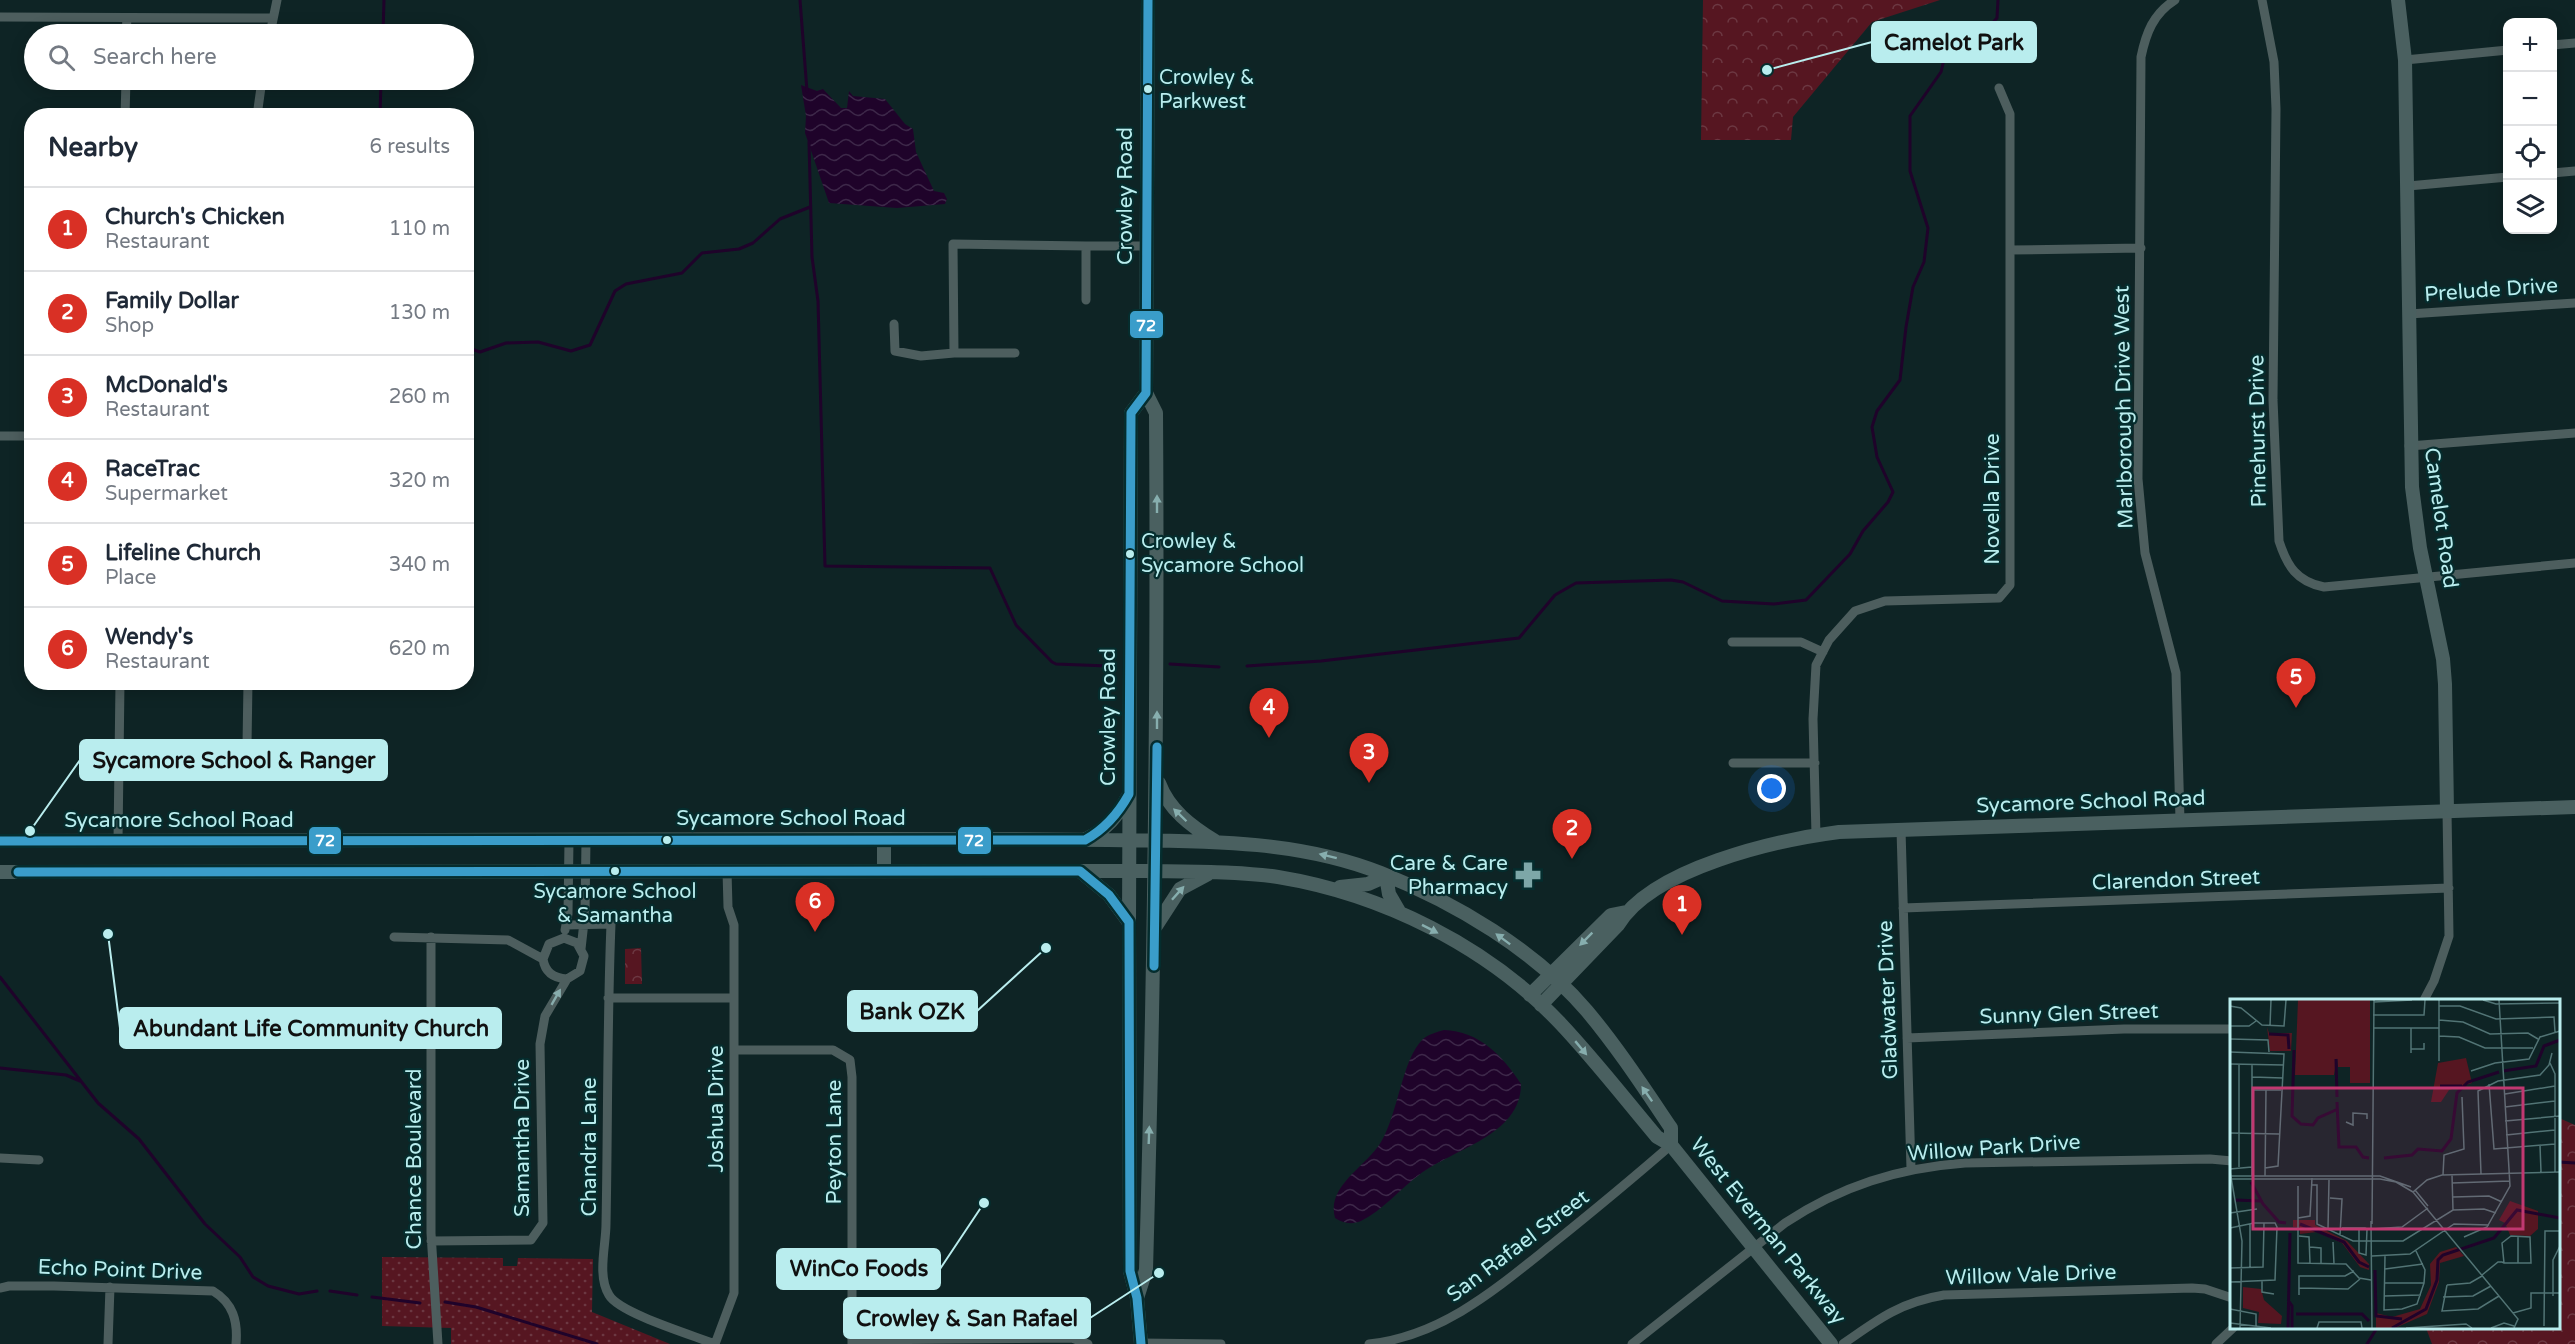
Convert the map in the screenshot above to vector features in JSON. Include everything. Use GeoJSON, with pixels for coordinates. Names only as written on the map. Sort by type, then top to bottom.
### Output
{"type":"FeatureCollection","features":[{"type":"Feature","properties":{"kind":"main road","name":"Crowley Road"},"geometry":{"type":"LineString","coordinates":[[1137,1298],[1146,1269],[1156,871],[1156,413],[1146,393],[1148,0]]}},
{"type":"Feature","properties":{"kind":"main road","name":"Camelot Road"},"geometry":{"type":"LineString","coordinates":[[2398,0],[2405,60],[2409,446],[2412,487],[2445,684],[2447,811]]}},
{"type":"Feature","properties":{"kind":"main road","name":"Crowley Road"},"geometry":{"type":"LineString","coordinates":[[1141,1343],[1137,1298],[1130,1270],[1131,413],[1146,393]]}},
{"type":"Feature","properties":{"kind":"main road"},"geometry":{"type":"LineString","coordinates":[[1156,776],[1162,792],[1174,810],[1194,828],[1217,842]]}},
{"type":"Feature","properties":{"kind":"main road"},"geometry":{"type":"LineString","coordinates":[[1084,840],[1110,825],[1129,795]]}},
{"type":"Feature","properties":{"kind":"main road","name":"Sycamore School Road"},"geometry":{"type":"LineString","coordinates":[[1541,1005],[1618,925],[1626,912],[1665,884],[1689,872],[1752,849],[1816,835],[1901,830],[2575,807]]}},
{"type":"Feature","properties":{"kind":"main road","name":"Sycamore School Road"},"geometry":{"type":"LineString","coordinates":[[0,841],[885,839],[1217,842],[1305,851],[1340,859],[1386,876],[1444,901],[1474,918],[1550,974]]}},
{"type":"Feature","properties":{"kind":"main road"},"geometry":{"type":"LineString","coordinates":[[885,839],[885,870]]}},
{"type":"Feature","properties":{"kind":"main road"},"geometry":{"type":"LineString","coordinates":[[1080,871],[1109,896],[1129,922]]}},
{"type":"Feature","properties":{"kind":"main road"},"geometry":{"type":"LineString","coordinates":[[0,872],[1156,871],[1213,872],[1276,877],[1326,887],[1367,899],[1402,914],[1468,949],[1513,979],[1530,995]]}},
{"type":"Feature","properties":{"kind":"main road"},"geometry":{"type":"LineString","coordinates":[[1155,928],[1180,889],[1193,880],[1213,872]]}},
{"type":"Feature","properties":{"kind":"main road"},"geometry":{"type":"LineString","coordinates":[[1326,887],[1368,884],[1386,876],[1389,894],[1402,914]]}},
{"type":"Feature","properties":{"kind":"main road","name":"Sycamore School Road"},"geometry":{"type":"LineString","coordinates":[[1530,995],[1611,915],[1626,912]]}},
{"type":"Feature","properties":{"kind":"main road","name":"West Everman Parkway"},"geometry":{"type":"LineString","coordinates":[[1550,974],[1607,1035],[1671,1128],[1671,1145]]}},
{"type":"Feature","properties":{"kind":"main road","name":"West Everman Parkway"},"geometry":{"type":"LineString","coordinates":[[1530,995],[1560,1022],[1657,1137],[1671,1145],[1831,1344]]}},
{"type":"Feature","properties":{"kind":"main road"},"geometry":{"type":"LineString","coordinates":[[1129,1126],[1136,1135],[1138,1144],[1139,1216],[1147,1238]]}},
{"type":"Feature","properties":{"kind":"street"},"geometry":{"type":"LineString","coordinates":[[272,24],[277,0]]}},
{"type":"Feature","properties":{"kind":"street","name":"Marlborough Drive West"},"geometry":{"type":"LineString","coordinates":[[2175,0],[2163,9],[2151,24],[2141,57],[2138,479],[2145,553],[2176,673],[2180,820]]}},
{"type":"Feature","properties":{"kind":"street","name":"Pinehurst Drive"},"geometry":{"type":"LineString","coordinates":[[2262,0],[2274,62],[2276,109],[2273,400],[2279,541],[2285,560],[2309,584],[2324,587],[2575,563]]}},
{"type":"Feature","properties":{"kind":"street"},"geometry":{"type":"LineString","coordinates":[[0,17],[273,18]]}},
{"type":"Feature","properties":{"kind":"street"},"geometry":{"type":"LineString","coordinates":[[127,18],[127,24]]}},
{"type":"Feature","properties":{"kind":"street"},"geometry":{"type":"LineString","coordinates":[[2557,45],[2575,43]]}},
{"type":"Feature","properties":{"kind":"street"},"geometry":{"type":"LineString","coordinates":[[2405,60],[2503,50]]}},
{"type":"Feature","properties":{"kind":"street","name":"Novella Drive"},"geometry":{"type":"LineString","coordinates":[[1816,835],[1813,719],[1816,665],[1828,640],[1855,611],[1886,601],[1998,598],[2010,585],[2010,114],[1999,88]]}},
{"type":"Feature","properties":{"kind":"street"},"geometry":{"type":"LineString","coordinates":[[125,108],[126,90]]}},
{"type":"Feature","properties":{"kind":"street"},"geometry":{"type":"LineString","coordinates":[[258,108],[261,90]]}},
{"type":"Feature","properties":{"kind":"street"},"geometry":{"type":"LineString","coordinates":[[2557,173],[2575,171]]}},
{"type":"Feature","properties":{"kind":"street"},"geometry":{"type":"LineString","coordinates":[[2408,186],[2503,177]]}},
{"type":"Feature","properties":{"kind":"street"},"geometry":{"type":"LineString","coordinates":[[954,353],[953,244],[1146,246]]}},
{"type":"Feature","properties":{"kind":"street"},"geometry":{"type":"LineString","coordinates":[[1086,246],[1086,300]]}},
{"type":"Feature","properties":{"kind":"street"},"geometry":{"type":"LineString","coordinates":[[2010,250],[2141,248]]}},
{"type":"Feature","properties":{"kind":"street","name":"Prelude Drive"},"geometry":{"type":"LineString","coordinates":[[2409,314],[2575,303]]}},
{"type":"Feature","properties":{"kind":"street"},"geometry":{"type":"LineString","coordinates":[[894,324],[895,351],[921,356],[954,353],[1015,353]]}},
{"type":"Feature","properties":{"kind":"street"},"geometry":{"type":"LineString","coordinates":[[2409,446],[2575,433]]}},
{"type":"Feature","properties":{"kind":"street"},"geometry":{"type":"LineString","coordinates":[[0,436],[24,436]]}},
{"type":"Feature","properties":{"kind":"street"},"geometry":{"type":"LineString","coordinates":[[1732,642],[1801,642],[1823,652]]}},
{"type":"Feature","properties":{"kind":"street"},"geometry":{"type":"LineString","coordinates":[[118,841],[120,690]]}},
{"type":"Feature","properties":{"kind":"street"},"geometry":{"type":"LineString","coordinates":[[119,762],[237,762],[244,757],[247,745],[248,690]]}},
{"type":"Feature","properties":{"kind":"street"},"geometry":{"type":"LineString","coordinates":[[1733,763],[1815,763]]}},
{"type":"Feature","properties":{"kind":"street","name":"Camelot Road"},"geometry":{"type":"LineString","coordinates":[[2425,999],[2434,981],[2449,936],[2447,811]]}},
{"type":"Feature","properties":{"kind":"street","name":"Gladwater Drive"},"geometry":{"type":"LineString","coordinates":[[1901,830],[1911,1169]]}},
{"type":"Feature","properties":{"kind":"street"},"geometry":{"type":"LineString","coordinates":[[564,938],[569,840]]}},
{"type":"Feature","properties":{"kind":"street","name":"Samantha Drive"},"geometry":{"type":"LineString","coordinates":[[432,1240],[531,1240],[543,1223],[540,1044],[545,1016],[567,979],[574,976],[583,964],[581,949],[585,913],[586,840]]}},
{"type":"Feature","properties":{"kind":"street","name":"Joshua Drive"},"geometry":{"type":"LineString","coordinates":[[715,1344],[734,1293],[734,926],[728,908],[727,871]]}},
{"type":"Feature","properties":{"kind":"street","name":"Clarendon Street"},"geometry":{"type":"LineString","coordinates":[[1903,908],[2449,888]]}},
{"type":"Feature","properties":{"kind":"street","name":"Chandra Lane"},"geometry":{"type":"LineString","coordinates":[[566,925],[611,924],[603,1282],[609,1297],[622,1308],[715,1344]]}},
{"type":"Feature","properties":{"kind":"street"},"geometry":{"type":"LineString","coordinates":[[394,937],[508,940],[543,959],[548,972],[553,976],[567,979]]}},
{"type":"Feature","properties":{"kind":"street","name":"Chance Boulevard"},"geometry":{"type":"LineString","coordinates":[[432,937],[432,1240],[438,1344]]}},
{"type":"Feature","properties":{"kind":"street"},"geometry":{"type":"LineString","coordinates":[[543,959],[549,944],[564,938],[577,943],[581,949]]}},
{"type":"Feature","properties":{"kind":"street"},"geometry":{"type":"LineString","coordinates":[[608,998],[734,998]]}},
{"type":"Feature","properties":{"kind":"street","name":"Sunny Glen Street"},"geometry":{"type":"LineString","coordinates":[[1907,1038],[2124,1029],[2230,1029]]}},
{"type":"Feature","properties":{"kind":"street","name":"Peyton Lane"},"geometry":{"type":"LineString","coordinates":[[734,1050],[833,1050],[850,1060],[852,1077],[853,1342]]}},
{"type":"Feature","properties":{"kind":"street","name":"San Rafael Street"},"geometry":{"type":"LineString","coordinates":[[1369,1344],[1389,1342],[1447,1322],[1494,1291],[1621,1189],[1671,1145]]}},
{"type":"Feature","properties":{"kind":"street"},"geometry":{"type":"LineString","coordinates":[[0,1158],[39,1160]]}},
{"type":"Feature","properties":{"kind":"street","name":"Willow Park Drive"},"geometry":{"type":"LineString","coordinates":[[1632,1344],[1754,1247],[1810,1206],[1835,1194],[1911,1169],[1965,1164],[2090,1160],[2230,1161]]}},
{"type":"Feature","properties":{"kind":"street","name":"Echo Point Drive"},"geometry":{"type":"LineString","coordinates":[[0,1288],[9,1286],[110,1287],[213,1291],[225,1298],[232,1308],[237,1331],[236,1344]]}},
{"type":"Feature","properties":{"kind":"street"},"geometry":{"type":"LineString","coordinates":[[108,1344],[110,1287]]}},
{"type":"Feature","properties":{"kind":"street","name":"Willow Vale Drive"},"geometry":{"type":"LineString","coordinates":[[1843,1344],[1868,1325],[1904,1304],[1944,1296],[2192,1288],[2205,1289],[2230,1297]]}},
{"type":"Feature","properties":{"kind":"street"},"geometry":{"type":"LineString","coordinates":[[2216,1344],[2232,1329]]}},
{"type":"Feature","properties":{"kind":"street"},"geometry":{"type":"LineString","coordinates":[[853,1342],[1018,1342],[1072,1338],[1088,1344]]}},
{"type":"Feature","properties":{"kind":"street"},"geometry":{"type":"LineString","coordinates":[[1141,1343],[1221,1344]]}},
{"type":"Feature","properties":{"kind":"green space"},"geometry":{"type":"Polygon","coordinates":[[[1703,0],[1940,0],[1872,22],[1793,117],[1791,140],[1701,140],[1703,0]]]}},
{"type":"Feature","properties":{"kind":"green space"},"geometry":{"type":"Polygon","coordinates":[[[641,948],[642,984],[625,984],[625,949],[641,948]]]}},
{"type":"Feature","properties":{"kind":"green space"},"geometry":{"type":"Polygon","coordinates":[[[2560,1118],[2575,1125],[2575,1344],[2432,1344],[2426,1329],[2560,1329],[2560,1118]]]}},
{"type":"Feature","properties":{"kind":"green space"},"geometry":{"type":"Polygon","coordinates":[[[382,1257],[503,1258],[503,1266],[517,1266],[518,1258],[593,1259],[592,1312],[670,1344],[451,1344],[451,1328],[382,1326],[382,1257]]]}},
{"type":"Feature","properties":{"kind":"water"},"geometry":{"type":"Polygon","coordinates":[[[801,85],[817,91],[823,89],[841,108],[847,108],[849,91],[853,96],[885,99],[905,124],[913,129],[916,152],[934,191],[944,193],[947,199],[945,204],[897,208],[829,203],[805,133],[806,116],[801,85]]]}},
{"type":"Feature","properties":{"kind":"water"},"geometry":{"type":"Polygon","coordinates":[[[1444,1030],[1457,1031],[1479,1040],[1498,1055],[1521,1084],[1518,1102],[1510,1116],[1497,1129],[1419,1175],[1369,1216],[1354,1223],[1338,1220],[1335,1218],[1334,1207],[1336,1196],[1349,1177],[1381,1142],[1416,1048],[1425,1037],[1444,1030]]]}},
{"type":"Feature","properties":{"kind":"waterway"},"geometry":{"type":"LineString","coordinates":[[383,24],[384,0]]}},
{"type":"Feature","properties":{"kind":"waterway"},"geometry":{"type":"LineString","coordinates":[[800,0],[807,91]]}},
{"type":"Feature","properties":{"kind":"waterway"},"geometry":{"type":"LineString","coordinates":[[1247,666],[1321,661],[1519,638],[1555,595],[1576,583],[1671,580],[1683,582],[1722,601],[1774,604],[1806,600],[1850,554],[1863,531],[1888,502],[1893,492],[1877,457],[1872,427],[1877,411],[1900,380],[1913,287],[1924,262],[1928,228],[1910,171],[1910,116],[1941,72],[1946,51],[1983,33],[1997,18],[1998,0]]}},
{"type":"Feature","properties":{"kind":"waterway"},"geometry":{"type":"LineString","coordinates":[[380,108],[381,90]]}},
{"type":"Feature","properties":{"kind":"waterway"},"geometry":{"type":"LineString","coordinates":[[809,142],[812,257],[818,301],[825,566],[990,568],[1016,625],[1052,662],[1108,666]]}},
{"type":"Feature","properties":{"kind":"waterway"},"geometry":{"type":"LineString","coordinates":[[474,350],[480,352],[506,343],[538,342],[571,351],[590,345],[615,291],[626,284],[682,273],[702,253],[739,249],[753,243],[780,219],[810,207]]}},
{"type":"Feature","properties":{"kind":"waterway"},"geometry":{"type":"LineString","coordinates":[[1170,664],[1219,667]]}},
{"type":"Feature","properties":{"kind":"waterway"},"geometry":{"type":"LineString","coordinates":[[0,977],[98,1103],[139,1139],[205,1224],[240,1257],[253,1277],[268,1286],[299,1294],[317,1291]]}},
{"type":"Feature","properties":{"kind":"waterway"},"geometry":{"type":"LineString","coordinates":[[0,1068],[66,1075],[80,1081]]}},
{"type":"Feature","properties":{"kind":"waterway"},"geometry":{"type":"LineString","coordinates":[[2560,1162],[2575,1163]]}},
{"type":"Feature","properties":{"kind":"waterway"},"geometry":{"type":"LineString","coordinates":[[330,1291],[357,1295]]}},
{"type":"Feature","properties":{"kind":"waterway"},"geometry":{"type":"LineString","coordinates":[[372,1297],[420,1303]]}},
{"type":"Feature","properties":{"kind":"waterway"},"geometry":{"type":"LineString","coordinates":[[445,1302],[476,1307],[597,1344]]}},
{"type":"Feature","properties":{"kind":"waterway"},"geometry":{"type":"LineString","coordinates":[[2367,1344],[2376,1329]]}},
{"type":"Feature","properties":{"kind":"transit line","name":"72"},"geometry":{"type":"LineString","coordinates":[[0,841],[1085,840],[1099,831],[1116,814],[1129,794],[1131,413],[1146,393],[1148,0]]}},
{"type":"Feature","properties":{"kind":"transit line","name":"72"},"geometry":{"type":"LineString","coordinates":[[1154,966],[1157,747]]}},
{"type":"Feature","properties":{"kind":"transit line","name":"72"},"geometry":{"type":"LineString","coordinates":[[18,872],[1080,871],[1109,895],[1129,922],[1130,1271],[1137,1298],[1141,1344]]}},
{"type":"Feature","properties":{"kind":"place","name":"Camelot Park"},"geometry":{"type":"Point","coordinates":[1767,70]}},
{"type":"Feature","properties":{"kind":"place","name":"Crowley & Parkwest"},"geometry":{"type":"Point","coordinates":[1148,89]}},
{"type":"Feature","properties":{"kind":"place","name":"Crowley & Sycamore School"},"geometry":{"type":"Point","coordinates":[1130,554]}},
{"type":"Feature","properties":{"kind":"place","name":"Lifeline Church"},"geometry":{"type":"Point","coordinates":[2296,708]}},
{"type":"Feature","properties":{"kind":"place","name":"RaceTrac"},"geometry":{"type":"Point","coordinates":[1269,738]}},
{"type":"Feature","properties":{"kind":"place","name":"McDonald's"},"geometry":{"type":"Point","coordinates":[1369,783]}},
{"type":"Feature","properties":{"kind":"place","name":"Sycamore School & Ranger"},"geometry":{"type":"Point","coordinates":[30,831]}},
{"type":"Feature","properties":{"kind":"place","name":"Family Dollar"},"geometry":{"type":"Point","coordinates":[1572,859]}},
{"type":"Feature","properties":{"kind":"place","name":"Sycamore School & Samantha"},"geometry":{"type":"Point","coordinates":[615,871]}},
{"type":"Feature","properties":{"kind":"place","name":"Care & Care Pharmacy"},"geometry":{"type":"Point","coordinates":[1528,875]}},
{"type":"Feature","properties":{"kind":"place","name":"Wendy's"},"geometry":{"type":"Point","coordinates":[815,932]}},
{"type":"Feature","properties":{"kind":"place","name":"Abundant Life Community Church"},"geometry":{"type":"Point","coordinates":[108,934]}},
{"type":"Feature","properties":{"kind":"place","name":"Church's Chicken"},"geometry":{"type":"Point","coordinates":[1682,935]}},
{"type":"Feature","properties":{"kind":"place","name":"Bank OZK"},"geometry":{"type":"Point","coordinates":[1046,948]}},
{"type":"Feature","properties":{"kind":"place","name":"WinCo Foods"},"geometry":{"type":"Point","coordinates":[984,1203]}},
{"type":"Feature","properties":{"kind":"place","name":"Crowley & San Rafael"},"geometry":{"type":"Point","coordinates":[1159,1273]}}]}
